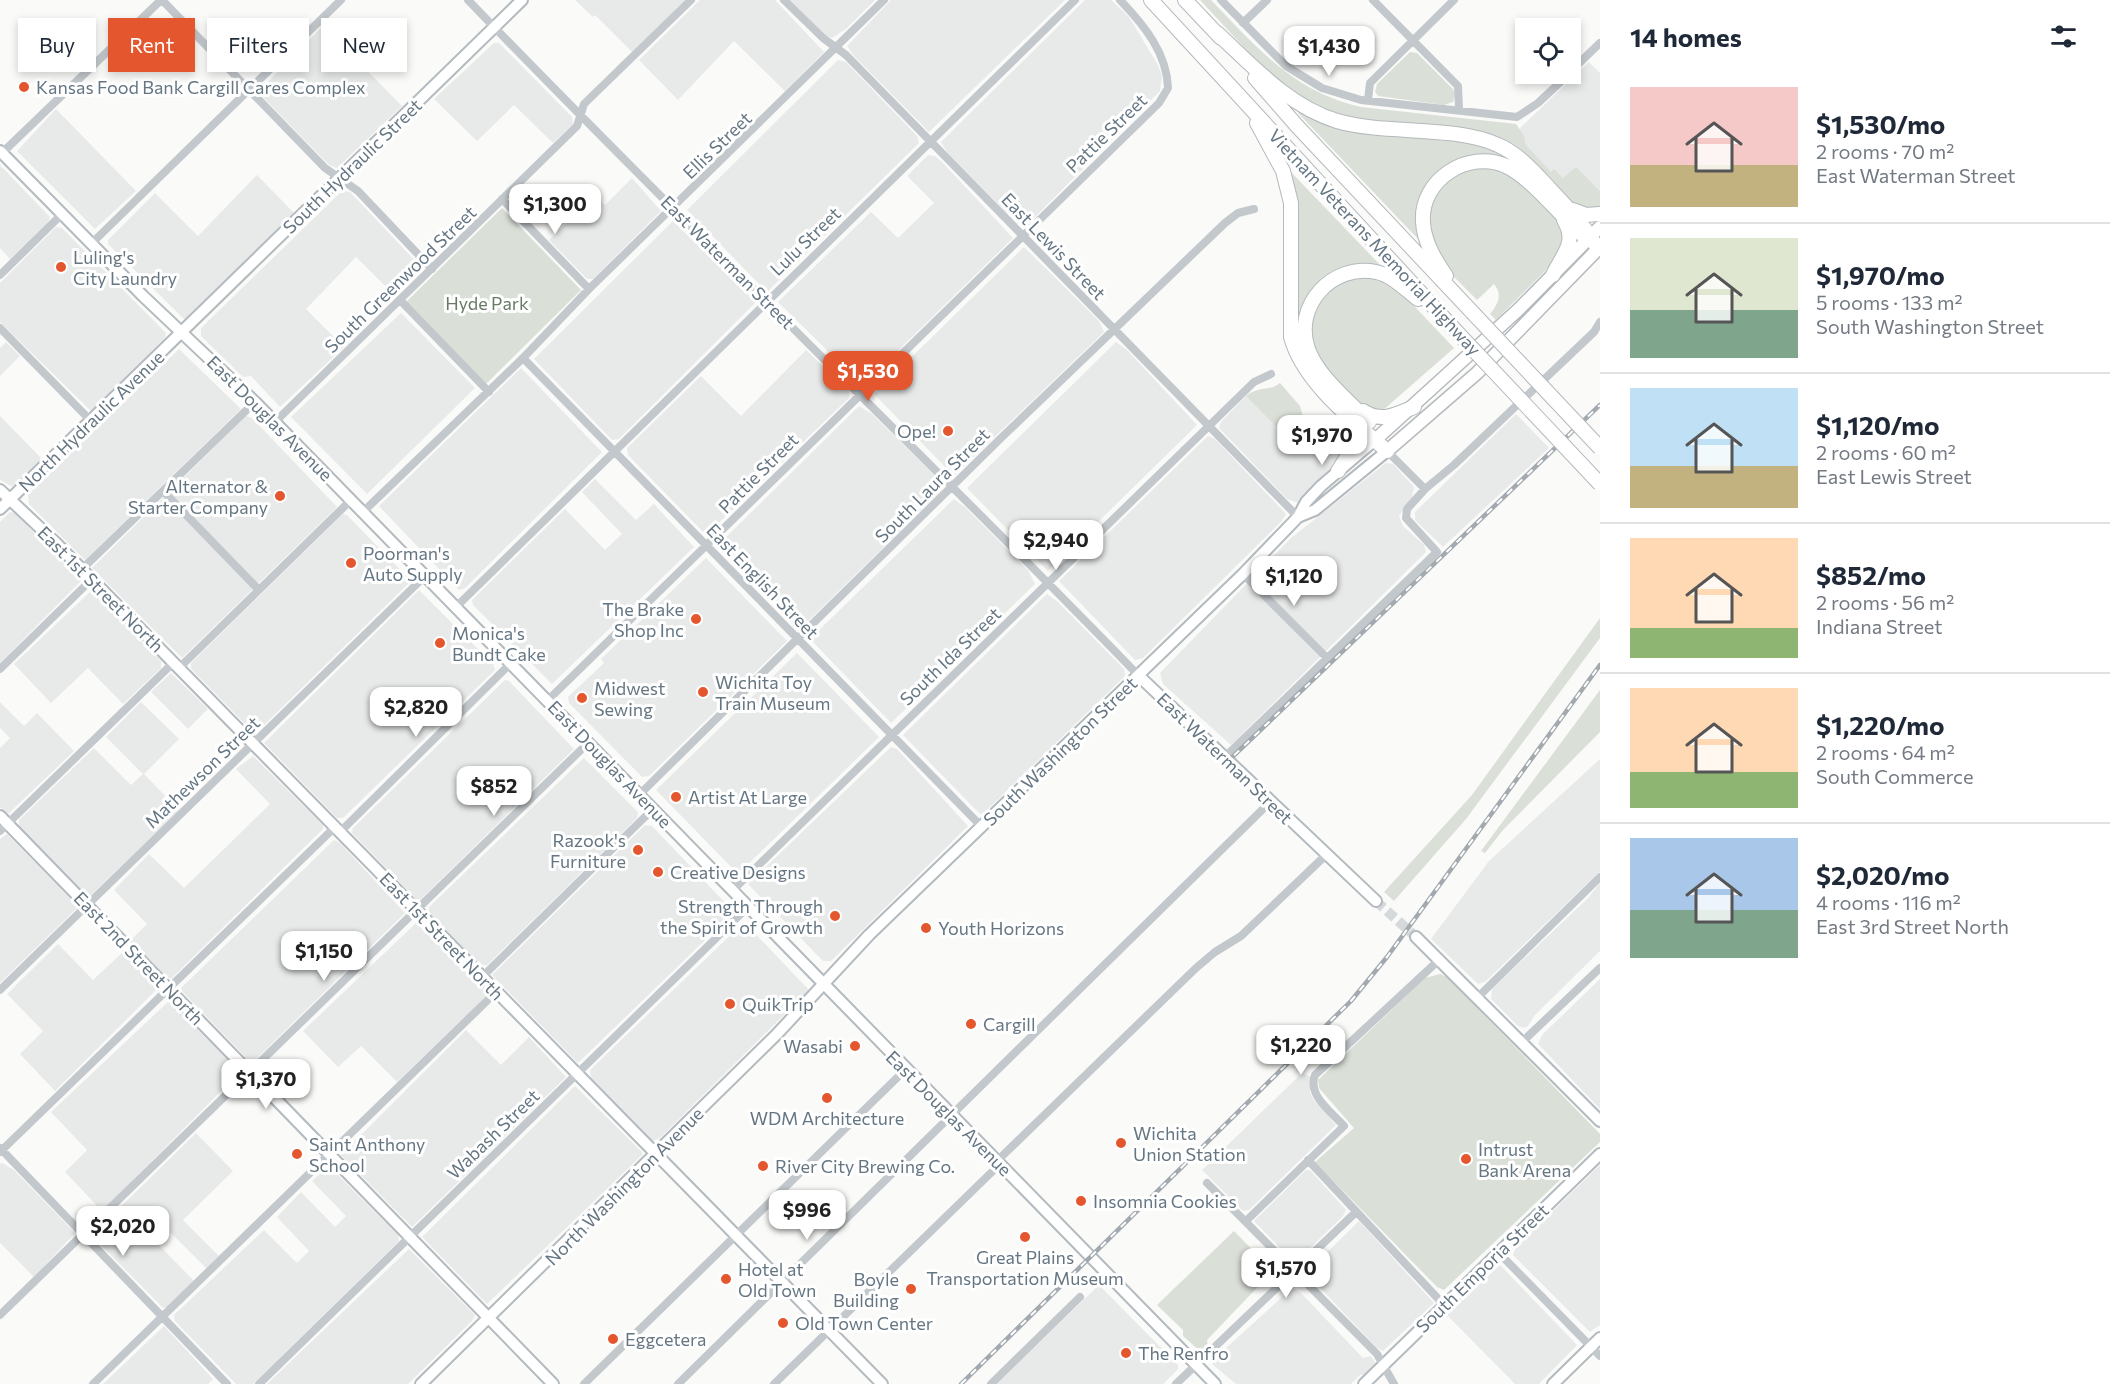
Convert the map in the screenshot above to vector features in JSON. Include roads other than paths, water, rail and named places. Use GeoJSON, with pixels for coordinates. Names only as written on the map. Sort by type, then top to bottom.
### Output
{"type":"FeatureCollection","features":[{"type":"Feature","properties":{"kind":"highway","name":"Vietnam Veterans Memorial Highway"},"geometry":{"type":"LineString","coordinates":[[1152,0],[1454,329],[1600,484]]}},
{"type":"Feature","properties":{"kind":"highway","name":"Vietnam Veterans Memorial Highway"},"geometry":{"type":"LineString","coordinates":[[1185,0],[1296,126],[1600,448]]}},
{"type":"Feature","properties":{"kind":"highway"},"geometry":{"type":"LineString","coordinates":[[1216,33],[1285,95],[1312,111],[1338,121],[1470,137],[1498,145],[1524,161],[1565,212],[1570,242],[1553,275]]}},
{"type":"Feature","properties":{"kind":"highway"},"geometry":{"type":"LineString","coordinates":[[1224,78],[1255,121],[1283,171],[1291,203],[1293,236],[1291,337],[1296,357],[1349,419],[1354,432],[1352,451],[1338,471]]}},
{"type":"Feature","properties":{"kind":"highway"},"geometry":{"type":"LineString","coordinates":[[1472,312],[1436,261],[1426,238],[1423,221],[1424,206],[1434,185],[1450,170],[1464,164],[1481,161],[1494,162],[1516,171],[1565,212],[1596,242]]}},
{"type":"Feature","properties":{"kind":"highway"},"geometry":{"type":"LineString","coordinates":[[1565,212],[1600,214]]}},
{"type":"Feature","properties":{"kind":"highway"},"geometry":{"type":"LineString","coordinates":[[1387,451],[1352,404],[1321,371],[1307,347],[1305,322],[1312,300],[1325,285],[1349,272],[1383,274],[1454,329]]}},
{"type":"Feature","properties":{"kind":"highway"},"geometry":{"type":"LineString","coordinates":[[1327,393],[1377,439]]}},
{"type":"Feature","properties":{"kind":"highway"},"geometry":{"type":"LineString","coordinates":[[1352,404],[1378,418],[1386,418],[1414,407]]}},
{"type":"Feature","properties":{"kind":"main road","name":"South Washington Street"},"geometry":{"type":"LineString","coordinates":[[1377,439],[1414,407],[1553,275],[1596,242]]}},
{"type":"Feature","properties":{"kind":"main road","name":"South Washington Street"},"geometry":{"type":"LineString","coordinates":[[1387,451],[1469,380],[1596,242]]}},
{"type":"Feature","properties":{"kind":"street"},"geometry":{"type":"LineString","coordinates":[[1,152],[161,0],[325,168],[358,191],[432,269]]}},
{"type":"Feature","properties":{"kind":"street"},"geometry":{"type":"LineString","coordinates":[[92,243],[340,0]]}},
{"type":"Feature","properties":{"kind":"street","name":"East Waterman Street"},"geometry":{"type":"LineString","coordinates":[[468,0],[580,116],[1048,581],[1139,676],[1376,900]]}},
{"type":"Feature","properties":{"kind":"street","name":"South Hydraulic Street"},"geometry":{"type":"LineString","coordinates":[[182,332],[522,0]]}},
{"type":"Feature","properties":{"kind":"street","name":"South Greenwood Street"},"geometry":{"type":"LineString","coordinates":[[275,422],[577,126],[584,104],[691,0]]}},
{"type":"Feature","properties":{"kind":"street","name":"East Lewis Street"},"geometry":{"type":"LineString","coordinates":[[784,0],[930,141],[1298,518]]}},
{"type":"Feature","properties":{"kind":"street","name":"Ellis Street"},"geometry":{"type":"LineString","coordinates":[[363,512],[489,392],[590,289],[884,0]]}},
{"type":"Feature","properties":{"kind":"street","name":"Lulu Street"},"geometry":{"type":"LineString","coordinates":[[456,607],[766,300],[1075,0]]}},
{"type":"Feature","properties":{"kind":"street","name":"Pattie Street"},"geometry":{"type":"LineString","coordinates":[[548,700],[1159,103],[1168,88],[1168,73],[1154,42],[1120,0]]}},
{"type":"Feature","properties":{"kind":"street"},"geometry":{"type":"LineString","coordinates":[[1221,0],[1286,66],[1320,87],[1368,100],[1517,117],[1524,114],[1558,84]]}},
{"type":"Feature","properties":{"kind":"street"},"geometry":{"type":"LineString","coordinates":[[1243,23],[1267,0]]}},
{"type":"Feature","properties":{"kind":"street"},"geometry":{"type":"LineString","coordinates":[[1373,0],[1458,86],[1459,109]]}},
{"type":"Feature","properties":{"kind":"street"},"geometry":{"type":"LineString","coordinates":[[1368,100],[1370,82],[1454,0]]}},
{"type":"Feature","properties":{"kind":"street"},"geometry":{"type":"LineString","coordinates":[[1581,62],[1600,43]]}},
{"type":"Feature","properties":{"kind":"street","name":"East Douglas Avenue"},"geometry":{"type":"LineString","coordinates":[[1,152],[275,422],[1215,1384]]}},
{"type":"Feature","properties":{"kind":"street"},"geometry":{"type":"LineString","coordinates":[[502,200],[590,289]]}},
{"type":"Feature","properties":{"kind":"street","name":"South Laura Street"},"geometry":{"type":"LineString","coordinates":[[640,794],[1225,223],[1238,213],[1254,208]]}},
{"type":"Feature","properties":{"kind":"street"},"geometry":{"type":"LineString","coordinates":[[0,275],[62,214]]}},
{"type":"Feature","properties":{"kind":"street"},"geometry":{"type":"LineString","coordinates":[[400,300],[489,392]]}},
{"type":"Feature","properties":{"kind":"street"},"geometry":{"type":"LineString","coordinates":[[1226,756],[1437,552],[1406,518],[1407,509],[1425,489],[1509,414],[1594,332],[1600,322]]}},
{"type":"Feature","properties":{"kind":"street"},"geometry":{"type":"LineString","coordinates":[[0,328],[91,421]]}},
{"type":"Feature","properties":{"kind":"street","name":"North Hydraulic Avenue"},"geometry":{"type":"LineString","coordinates":[[0,509],[182,332]]}},
{"type":"Feature","properties":{"kind":"street","name":"East English Street"},"geometry":{"type":"LineString","coordinates":[[523,358],[981,826]]}},
{"type":"Feature","properties":{"kind":"street","name":"South Ida Street"},"geometry":{"type":"LineString","coordinates":[[733,890],[1208,426],[1254,382],[1271,374]]}},
{"type":"Feature","properties":{"kind":"street"},"geometry":{"type":"LineString","coordinates":[[82,569],[255,402]]}},
{"type":"Feature","properties":{"kind":"street","name":"South Washington Street"},"geometry":{"type":"LineString","coordinates":[[825,986],[869,935],[1244,574],[1298,518],[1306,502],[1338,471],[1377,439]]}},
{"type":"Feature","properties":{"kind":"street"},"geometry":{"type":"LineString","coordinates":[[1387,451],[1425,489]]}},
{"type":"Feature","properties":{"kind":"street","name":"South Washington Street"},"geometry":{"type":"LineString","coordinates":[[1298,518],[1316,510],[1387,451]]}},
{"type":"Feature","properties":{"kind":"street","name":"East 1st Street North"},"geometry":{"type":"LineString","coordinates":[[0,490],[92,579],[882,1384]]}},
{"type":"Feature","properties":{"kind":"street"},"geometry":{"type":"LineString","coordinates":[[163,491],[259,590]]}},
{"type":"Feature","properties":{"kind":"street"},"geometry":{"type":"LineString","coordinates":[[3,823],[259,590],[351,500]]}},
{"type":"Feature","properties":{"kind":"street"},"geometry":{"type":"LineString","coordinates":[[1244,574],[1327,658]]}},
{"type":"Feature","properties":{"kind":"street","name":"Mathewson Street"},"geometry":{"type":"LineString","coordinates":[[0,990],[425,576]]}},
{"type":"Feature","properties":{"kind":"street"},"geometry":{"type":"LineString","coordinates":[[0,669],[92,579]]}},
{"type":"Feature","properties":{"kind":"street"},"geometry":{"type":"LineString","coordinates":[[227,1384],[1,1150],[511,663]]}},
{"type":"Feature","properties":{"kind":"street"},"geometry":{"type":"LineString","coordinates":[[0,1315],[248,1071],[417,911],[589,742]]}},
{"type":"Feature","properties":{"kind":"street"},"geometry":{"type":"LineString","coordinates":[[678,1384],[1271,801]]}},
{"type":"Feature","properties":{"kind":"street"},"geometry":{"type":"LineString","coordinates":[[482,977],[654,808]]}},
{"type":"Feature","properties":{"kind":"street","name":"East 2nd Street North"},"geometry":{"type":"LineString","coordinates":[[3,823],[87,905],[553,1384]]}},
{"type":"Feature","properties":{"kind":"street"},"geometry":{"type":"LineString","coordinates":[[774,1384],[1196,969],[1215,952],[1241,936],[1326,855]]}},
{"type":"Feature","properties":{"kind":"street"},"geometry":{"type":"LineString","coordinates":[[1478,997],[1600,877]]}},
{"type":"Feature","properties":{"kind":"street","name":"Wabash Street"},"geometry":{"type":"LineString","coordinates":[[259,1384],[749,906]]}},
{"type":"Feature","properties":{"kind":"street"},"geometry":{"type":"LineString","coordinates":[[1416,937],[1600,1121]]}},
{"type":"Feature","properties":{"kind":"street"},"geometry":{"type":"LineString","coordinates":[[1246,1221],[1344,1125],[1315,1093],[1313,1083],[1315,1075],[1440,959]]}},
{"type":"Feature","properties":{"kind":"street"},"geometry":{"type":"LineString","coordinates":[[1522,1042],[1600,968]]}},
{"type":"Feature","properties":{"kind":"street","name":"North Washington Avenue"},"geometry":{"type":"LineString","coordinates":[[421,1384],[825,986]]}},
{"type":"Feature","properties":{"kind":"street"},"geometry":{"type":"LineString","coordinates":[[93,1384],[496,992]]}},
{"type":"Feature","properties":{"kind":"street"},"geometry":{"type":"LineString","coordinates":[[584,1384],[906,1069]]}},
{"type":"Feature","properties":{"kind":"street","name":"South Emporia Street"},"geometry":{"type":"LineString","coordinates":[[1364,1384],[1600,1154]]}},
{"type":"Feature","properties":{"kind":"street"},"geometry":{"type":"LineString","coordinates":[[1308,1160],[1444,1305]]}},
{"type":"Feature","properties":{"kind":"street"},"geometry":{"type":"LineString","coordinates":[[1207,1183],[1377,1354],[1394,1384]]}},
{"type":"Feature","properties":{"kind":"street"},"geometry":{"type":"LineString","coordinates":[[1176,1384],[1296,1272],[1356,1212]]}},
{"type":"Feature","properties":{"kind":"street"},"geometry":{"type":"LineString","coordinates":[[1498,1252],[1600,1356]]}},
{"type":"Feature","properties":{"kind":"street"},"geometry":{"type":"LineString","coordinates":[[991,1384],[1080,1297]]}},
{"type":"Feature","properties":{"kind":"street"},"geometry":{"type":"LineString","coordinates":[[1553,1384],[1600,1338]]}},
{"type":"Feature","properties":{"kind":"tunnel"},"geometry":{"type":"LineString","coordinates":[[1376,901],[1416,937]]}},
{"type":"Feature","properties":{"kind":"railway"},"geometry":{"type":"LineString","coordinates":[[1224,765],[1600,405]]}},
{"type":"Feature","properties":{"kind":"railway"},"geometry":{"type":"LineString","coordinates":[[961,1384],[1351,1001],[1387,957],[1600,665]]}},
{"type":"Feature","properties":{"kind":"place","name":"Kansas Food Bank Cargill Cares Complex"},"geometry":{"type":"Point","coordinates":[24,87]}},
{"type":"Feature","properties":{"kind":"place","name":"Luling's City Laundry"},"geometry":{"type":"Point","coordinates":[61,267]}},
{"type":"Feature","properties":{"kind":"place","name":"Ope!"},"geometry":{"type":"Point","coordinates":[948,431]}},
{"type":"Feature","properties":{"kind":"place","name":"Alternator & Starter Company"},"geometry":{"type":"Point","coordinates":[280,496]}},
{"type":"Feature","properties":{"kind":"place","name":"Poorman's Auto Supply"},"geometry":{"type":"Point","coordinates":[351,563]}},
{"type":"Feature","properties":{"kind":"place","name":"The Brake Shop Inc"},"geometry":{"type":"Point","coordinates":[696,619]}},
{"type":"Feature","properties":{"kind":"place","name":"Monica's Bundt Cake"},"geometry":{"type":"Point","coordinates":[440,643]}},
{"type":"Feature","properties":{"kind":"place","name":"Wichita Toy Train Museum"},"geometry":{"type":"Point","coordinates":[703,692]}},
{"type":"Feature","properties":{"kind":"place","name":"Midwest Sewing"},"geometry":{"type":"Point","coordinates":[582,698]}},
{"type":"Feature","properties":{"kind":"place","name":"Artist At Large"},"geometry":{"type":"Point","coordinates":[676,797]}},
{"type":"Feature","properties":{"kind":"place","name":"Razook's Furniture"},"geometry":{"type":"Point","coordinates":[638,850]}},
{"type":"Feature","properties":{"kind":"place","name":"Creative Designs"},"geometry":{"type":"Point","coordinates":[658,872]}},
{"type":"Feature","properties":{"kind":"place","name":"Strength Through the Spirit of Growth"},"geometry":{"type":"Point","coordinates":[835,916]}},
{"type":"Feature","properties":{"kind":"place","name":"Youth Horizons"},"geometry":{"type":"Point","coordinates":[926,928]}},
{"type":"Feature","properties":{"kind":"place","name":"QuikTrip"},"geometry":{"type":"Point","coordinates":[730,1004]}},
{"type":"Feature","properties":{"kind":"place","name":"Cargill"},"geometry":{"type":"Point","coordinates":[971,1024]}},
{"type":"Feature","properties":{"kind":"place","name":"Wasabi"},"geometry":{"type":"Point","coordinates":[855,1046]}},
{"type":"Feature","properties":{"kind":"place","name":"WDM Architecture"},"geometry":{"type":"Point","coordinates":[827,1098]}},
{"type":"Feature","properties":{"kind":"place","name":"Wichita Union Station"},"geometry":{"type":"Point","coordinates":[1121,1143]}},
{"type":"Feature","properties":{"kind":"place","name":"Saint Anthony School"},"geometry":{"type":"Point","coordinates":[297,1154]}},
{"type":"Feature","properties":{"kind":"place","name":"Intrust Bank Arena"},"geometry":{"type":"Point","coordinates":[1466,1159]}},
{"type":"Feature","properties":{"kind":"place","name":"River City Brewing Co."},"geometry":{"type":"Point","coordinates":[763,1166]}},
{"type":"Feature","properties":{"kind":"place","name":"Insomnia Cookies"},"geometry":{"type":"Point","coordinates":[1081,1201]}},
{"type":"Feature","properties":{"kind":"place","name":"Great Plains Transportation Museum"},"geometry":{"type":"Point","coordinates":[1025,1237]}},
{"type":"Feature","properties":{"kind":"place","name":"Hotel at Old Town"},"geometry":{"type":"Point","coordinates":[726,1279]}},
{"type":"Feature","properties":{"kind":"place","name":"Boyle Building"},"geometry":{"type":"Point","coordinates":[911,1289]}},
{"type":"Feature","properties":{"kind":"place","name":"Old Town Center"},"geometry":{"type":"Point","coordinates":[783,1323]}},
{"type":"Feature","properties":{"kind":"place","name":"Eggcetera"},"geometry":{"type":"Point","coordinates":[613,1339]}},
{"type":"Feature","properties":{"kind":"place","name":"The Renfro"},"geometry":{"type":"Point","coordinates":[1126,1353]}},
{"type":"Feature","properties":{"kind":"park label","name":"Hyde Park"},"geometry":{"type":"Point","coordinates":[487,303]}}]}
